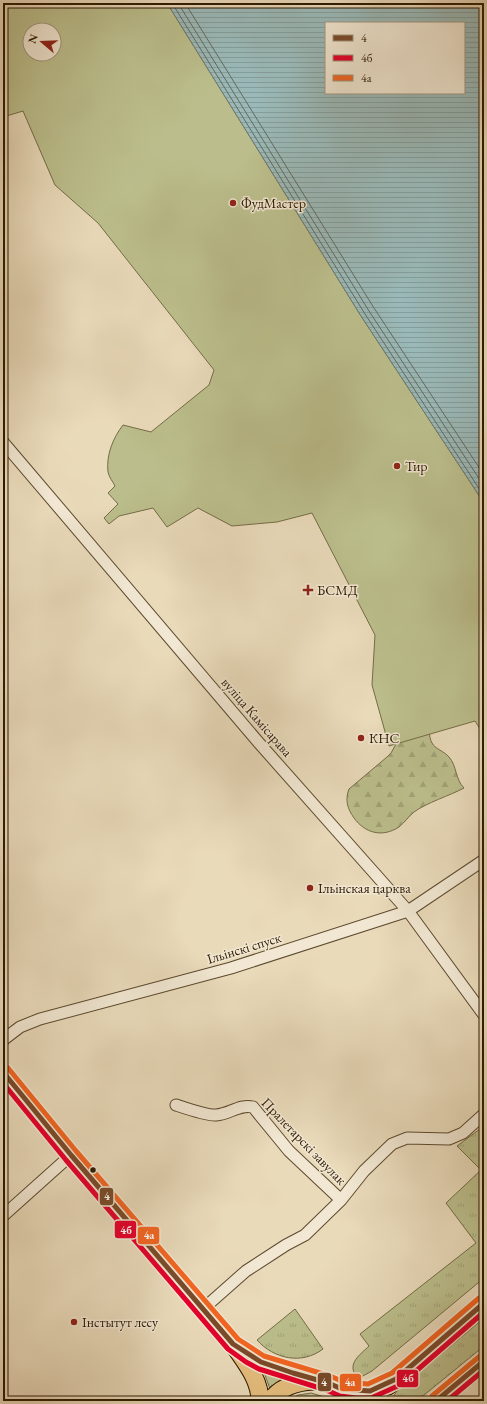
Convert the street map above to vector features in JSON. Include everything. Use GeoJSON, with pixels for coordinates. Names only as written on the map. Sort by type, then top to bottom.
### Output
{"type":"FeatureCollection","features":[{"type":"Feature","properties":{"kind":"main road"},"geometry":{"type":"LineString","coordinates":[[3,1072],[71,1155],[234,1344],[254,1374],[260,1401]]}},
{"type":"Feature","properties":{"kind":"main road"},"geometry":{"type":"LineString","coordinates":[[372,1401],[484,1303]]}},
{"type":"Feature","properties":{"kind":"main road"},"geometry":{"type":"LineString","coordinates":[[234,1344],[261,1362],[317,1380],[328,1382],[342,1389],[355,1401]]}},
{"type":"Feature","properties":{"kind":"main road"},"geometry":{"type":"LineString","coordinates":[[436,1401],[484,1361]]}},
{"type":"Feature","properties":{"kind":"main road"},"geometry":{"type":"LineString","coordinates":[[246,1364],[250,1401]]}},
{"type":"Feature","properties":{"kind":"main road"},"geometry":{"type":"LineString","coordinates":[[342,1389],[357,1391],[370,1390],[396,1379]]}},
{"type":"Feature","properties":{"kind":"main road"},"geometry":{"type":"LineString","coordinates":[[270,1401],[285,1388],[300,1382],[317,1380]]}},
{"type":"Feature","properties":{"kind":"street","name":"вуліца Камісарава"},"geometry":{"type":"LineString","coordinates":[[3,442],[259,743],[408,911],[484,1015]]}},
{"type":"Feature","properties":{"kind":"street","name":"Ільінскі спуск"},"geometry":{"type":"LineString","coordinates":[[3,1040],[20,1027],[40,1020],[231,968],[408,911],[484,860]]}},
{"type":"Feature","properties":{"kind":"street","name":"Пралетарскі завулак"},"geometry":{"type":"LineString","coordinates":[[176,1105],[215,1116],[239,1107],[253,1107],[289,1151],[340,1200]]}},
{"type":"Feature","properties":{"kind":"street","name":"Пралетарскі завулак"},"geometry":{"type":"LineString","coordinates":[[203,1309],[246,1271],[286,1245],[305,1235],[340,1200],[364,1171],[392,1144],[407,1138],[449,1139],[463,1133],[484,1114]]}},
{"type":"Feature","properties":{"kind":"street"},"geometry":{"type":"LineString","coordinates":[[3,1216],[71,1155]]}},
{"type":"Feature","properties":{"kind":"green space"},"geometry":{"type":"Polygon","coordinates":[[[3,3],[167,3],[361,316],[484,503],[484,735],[475,721],[389,746],[372,685],[375,635],[312,513],[277,522],[232,526],[198,508],[167,527],[153,508],[119,516],[109,524],[104,518],[118,504],[108,493],[115,486],[108,472],[108,459],[116,435],[123,425],[151,432],[209,385],[214,370],[98,223],[55,185],[23,111],[3,117],[3,3]]]}},
{"type":"Feature","properties":{"kind":"green space"},"geometry":{"type":"Polygon","coordinates":[[[292,446],[430,720],[430,735],[432,743],[452,761],[459,781],[464,788],[419,809],[399,827],[386,832],[374,832],[358,823],[348,807],[347,800],[349,789],[387,757],[396,744],[380,629],[292,446]]]}},
{"type":"Feature","properties":{"kind":"green space"},"geometry":{"type":"Polygon","coordinates":[[[484,1126],[484,1278],[372,1371],[361,1377],[356,1376],[353,1367],[354,1363],[369,1346],[360,1334],[476,1243],[446,1203],[481,1170],[457,1146],[484,1126]]]}},
{"type":"Feature","properties":{"kind":"green space"},"geometry":{"type":"Polygon","coordinates":[[[295,1309],[323,1349],[306,1357],[288,1358],[272,1352],[257,1340],[295,1309]]]}},
{"type":"Feature","properties":{"kind":"green space"},"geometry":{"type":"Polygon","coordinates":[[[484,1318],[484,1346],[418,1400],[393,1401],[393,1397],[397,1391],[484,1318]]]}},
{"type":"Feature","properties":{"kind":"green space"},"geometry":{"type":"Polygon","coordinates":[[[258,1366],[287,1376],[270,1389],[265,1375],[258,1366]]]}},
{"type":"Feature","properties":{"kind":"green space"},"geometry":{"type":"Polygon","coordinates":[[[311,1393],[333,1401],[286,1401],[298,1395],[311,1393]]]}},
{"type":"Feature","properties":{"kind":"water"},"geometry":{"type":"Polygon","coordinates":[[[167,3],[484,3],[484,503],[361,316],[167,3]]]}},
{"type":"Feature","properties":{"kind":"transit line","name":"4а"},"geometry":{"type":"LineString","coordinates":[[8,1068],[76,1151],[238,1339],[264,1356],[330,1376],[344,1382],[368,1384],[392,1373],[479,1298]]}},
{"type":"Feature","properties":{"kind":"transit line","name":"4"},"geometry":{"type":"LineString","coordinates":[[3,1072],[71,1155],[233,1344],[261,1362],[328,1383],[342,1389],[370,1391],[396,1379],[484,1303]]}},
{"type":"Feature","properties":{"kind":"transit line","name":"4б"},"geometry":{"type":"LineString","coordinates":[[3,1083],[66,1160],[228,1349],[259,1369],[326,1390],[340,1396],[371,1398],[400,1385],[484,1312]]}},
{"type":"Feature","properties":{"kind":"transit line","name":"4а"},"geometry":{"type":"LineString","coordinates":[[432,1396],[480,1356]]}},
{"type":"Feature","properties":{"kind":"transit line","name":"4"},"geometry":{"type":"LineString","coordinates":[[436,1401],[484,1361]]}},
{"type":"Feature","properties":{"kind":"transit line","name":"4б"},"geometry":{"type":"LineString","coordinates":[[447,1401],[484,1370]]}},
{"type":"Feature","properties":{"kind":"place","name":"ФудМастер"},"geometry":{"type":"Point","coordinates":[233,203]}},
{"type":"Feature","properties":{"kind":"place","name":"Тир"},"geometry":{"type":"Point","coordinates":[397,466]}},
{"type":"Feature","properties":{"kind":"place","name":"БСМД"},"geometry":{"type":"Point","coordinates":[308,590]}},
{"type":"Feature","properties":{"kind":"place","name":"КНС"},"geometry":{"type":"Point","coordinates":[361,738]}},
{"type":"Feature","properties":{"kind":"place","name":"Ільінская царква"},"geometry":{"type":"Point","coordinates":[310,888]}},
{"type":"Feature","properties":{"kind":"place","name":"Інстытут лесу"},"geometry":{"type":"Point","coordinates":[74,1322]}}]}
